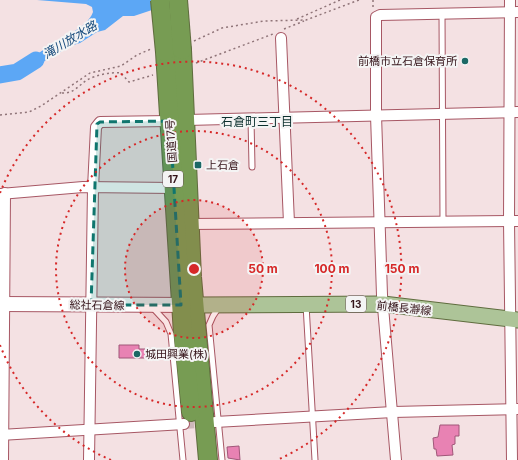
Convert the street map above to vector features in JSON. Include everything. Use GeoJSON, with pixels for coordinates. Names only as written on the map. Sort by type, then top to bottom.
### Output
{"type":"FeatureCollection","features":[{"type":"Feature","properties":{"kind":"highway","name":"国道17号"},"geometry":{"type":"LineString","coordinates":[[160,0],[174,51]]}},
{"type":"Feature","properties":{"kind":"highway","name":"国道17号"},"geometry":{"type":"LineString","coordinates":[[178,0],[174,51],[178,121],[189,224],[188,305]]}},
{"type":"Feature","properties":{"kind":"highway","name":"国道17号"},"geometry":{"type":"LineString","coordinates":[[178,121],[174,188],[188,305]]}},
{"type":"Feature","properties":{"kind":"highway","name":"17"},"geometry":{"type":"LineString","coordinates":[[188,305],[196,460]]}},
{"type":"Feature","properties":{"kind":"highway","name":"17"},"geometry":{"type":"LineString","coordinates":[[188,305],[208,460]]}},
{"type":"Feature","properties":{"kind":"main road","name":"総社石倉線"},"geometry":{"type":"LineString","coordinates":[[2,304],[150,306],[188,305]]}},
{"type":"Feature","properties":{"kind":"main road","name":"前橋長瀞線"},"geometry":{"type":"LineString","coordinates":[[188,305],[383,304],[514,320]]}},
{"type":"Feature","properties":{"kind":"street"},"geometry":{"type":"LineString","coordinates":[[510,0],[514,12],[513,221],[515,409],[512,460]]}},
{"type":"Feature","properties":{"kind":"street"},"geometry":{"type":"LineString","coordinates":[[396,460],[383,304],[379,222],[376,115],[376,16],[514,12]]}},
{"type":"Feature","properties":{"kind":"street"},"geometry":{"type":"LineString","coordinates":[[281,38],[289,223]]}},
{"type":"Feature","properties":{"kind":"street"},"geometry":{"type":"LineString","coordinates":[[89,460],[93,188],[96,127],[98,123],[514,112]]}},
{"type":"Feature","properties":{"kind":"street"},"geometry":{"type":"LineString","coordinates":[[3,460],[2,194],[93,188],[174,188]]}},
{"type":"Feature","properties":{"kind":"street"},"geometry":{"type":"LineString","coordinates":[[189,224],[513,221]]}},
{"type":"Feature","properties":{"kind":"street"},"geometry":{"type":"LineString","coordinates":[[216,422],[393,412],[515,409]]}},
{"type":"Feature","properties":{"kind":"street"},"geometry":{"type":"LineString","coordinates":[[2,434],[182,424]]}},
{"type":"Feature","properties":{"kind":"lane"},"geometry":{"type":"LineString","coordinates":[[442,13],[444,222]]}},
{"type":"Feature","properties":{"kind":"lane"},"geometry":{"type":"LineString","coordinates":[[251,119],[252,167]]}},
{"type":"Feature","properties":{"kind":"lane"},"geometry":{"type":"LineString","coordinates":[[221,304],[209,325],[216,422],[222,460]]}},
{"type":"Feature","properties":{"kind":"lane"},"geometry":{"type":"LineString","coordinates":[[306,304],[315,460]]}},
{"type":"Feature","properties":{"kind":"lane"},"geometry":{"type":"LineString","coordinates":[[150,306],[164,319],[171,334],[182,424],[184,460]]}},
{"type":"Feature","properties":{"kind":"path"},"geometry":{"type":"LineString","coordinates":[[295,20],[340,0]]}},
{"type":"Feature","properties":{"kind":"path"},"geometry":{"type":"LineString","coordinates":[[195,64],[306,20]]}},
{"type":"Feature","properties":{"kind":"path"},"geometry":{"type":"LineString","coordinates":[[61,92],[71,92],[90,79],[108,73],[121,73],[128,82],[154,74]]}},
{"type":"Feature","properties":{"kind":"highlighted area"},"geometry":{"type":"Polygon","coordinates":[[[170,121],[181,305],[91,305],[97,124],[100,122],[170,121]]]}},
{"type":"Feature","properties":{"kind":"water"},"geometry":{"type":"Polygon","coordinates":[[[37,0],[182,0],[134,16],[123,16],[105,30],[97,32],[80,43],[70,46],[24,73],[17,72],[44,49],[76,30],[90,18],[93,12],[92,7],[86,4],[37,0]]]}},
{"type":"Feature","properties":{"kind":"building","name":"城田興業(株)"},"geometry":{"type":"Polygon","coordinates":[[[119,345],[139,345],[139,349],[156,349],[156,358],[119,358],[119,345]]]}},
{"type":"Feature","properties":{"kind":"building"},"geometry":{"type":"Polygon","coordinates":[[[440,425],[459,425],[459,436],[455,436],[455,444],[452,445],[453,455],[437,456],[436,449],[434,449],[433,438],[438,437],[440,425]]]}},
{"type":"Feature","properties":{"kind":"building"},"geometry":{"type":"Polygon","coordinates":[[[239,446],[240,460],[228,458],[227,447],[239,446]]]}},
{"type":"Feature","properties":{"kind":"waterway","name":"滝川放水路"},"geometry":{"type":"LineString","coordinates":[[0,75],[17,72],[36,60]]}},
{"type":"Feature","properties":{"kind":"tunnel"},"geometry":{"type":"LineString","coordinates":[[184,424],[209,422]]}},
{"type":"Feature","properties":{"kind":"place","name":"前橋市立石倉保育所"},"geometry":{"type":"Point","coordinates":[465,61]}},
{"type":"Feature","properties":{"kind":"place","name":"上石倉"},"geometry":{"type":"Point","coordinates":[198,165]}},
{"type":"Feature","properties":{"kind":"place","name":"城田興業(株)"},"geometry":{"type":"Point","coordinates":[137,354]}},
{"type":"Feature","properties":{"kind":"district","name":"石倉町三丁目"},"geometry":{"type":"Point","coordinates":[257,122]}}]}
